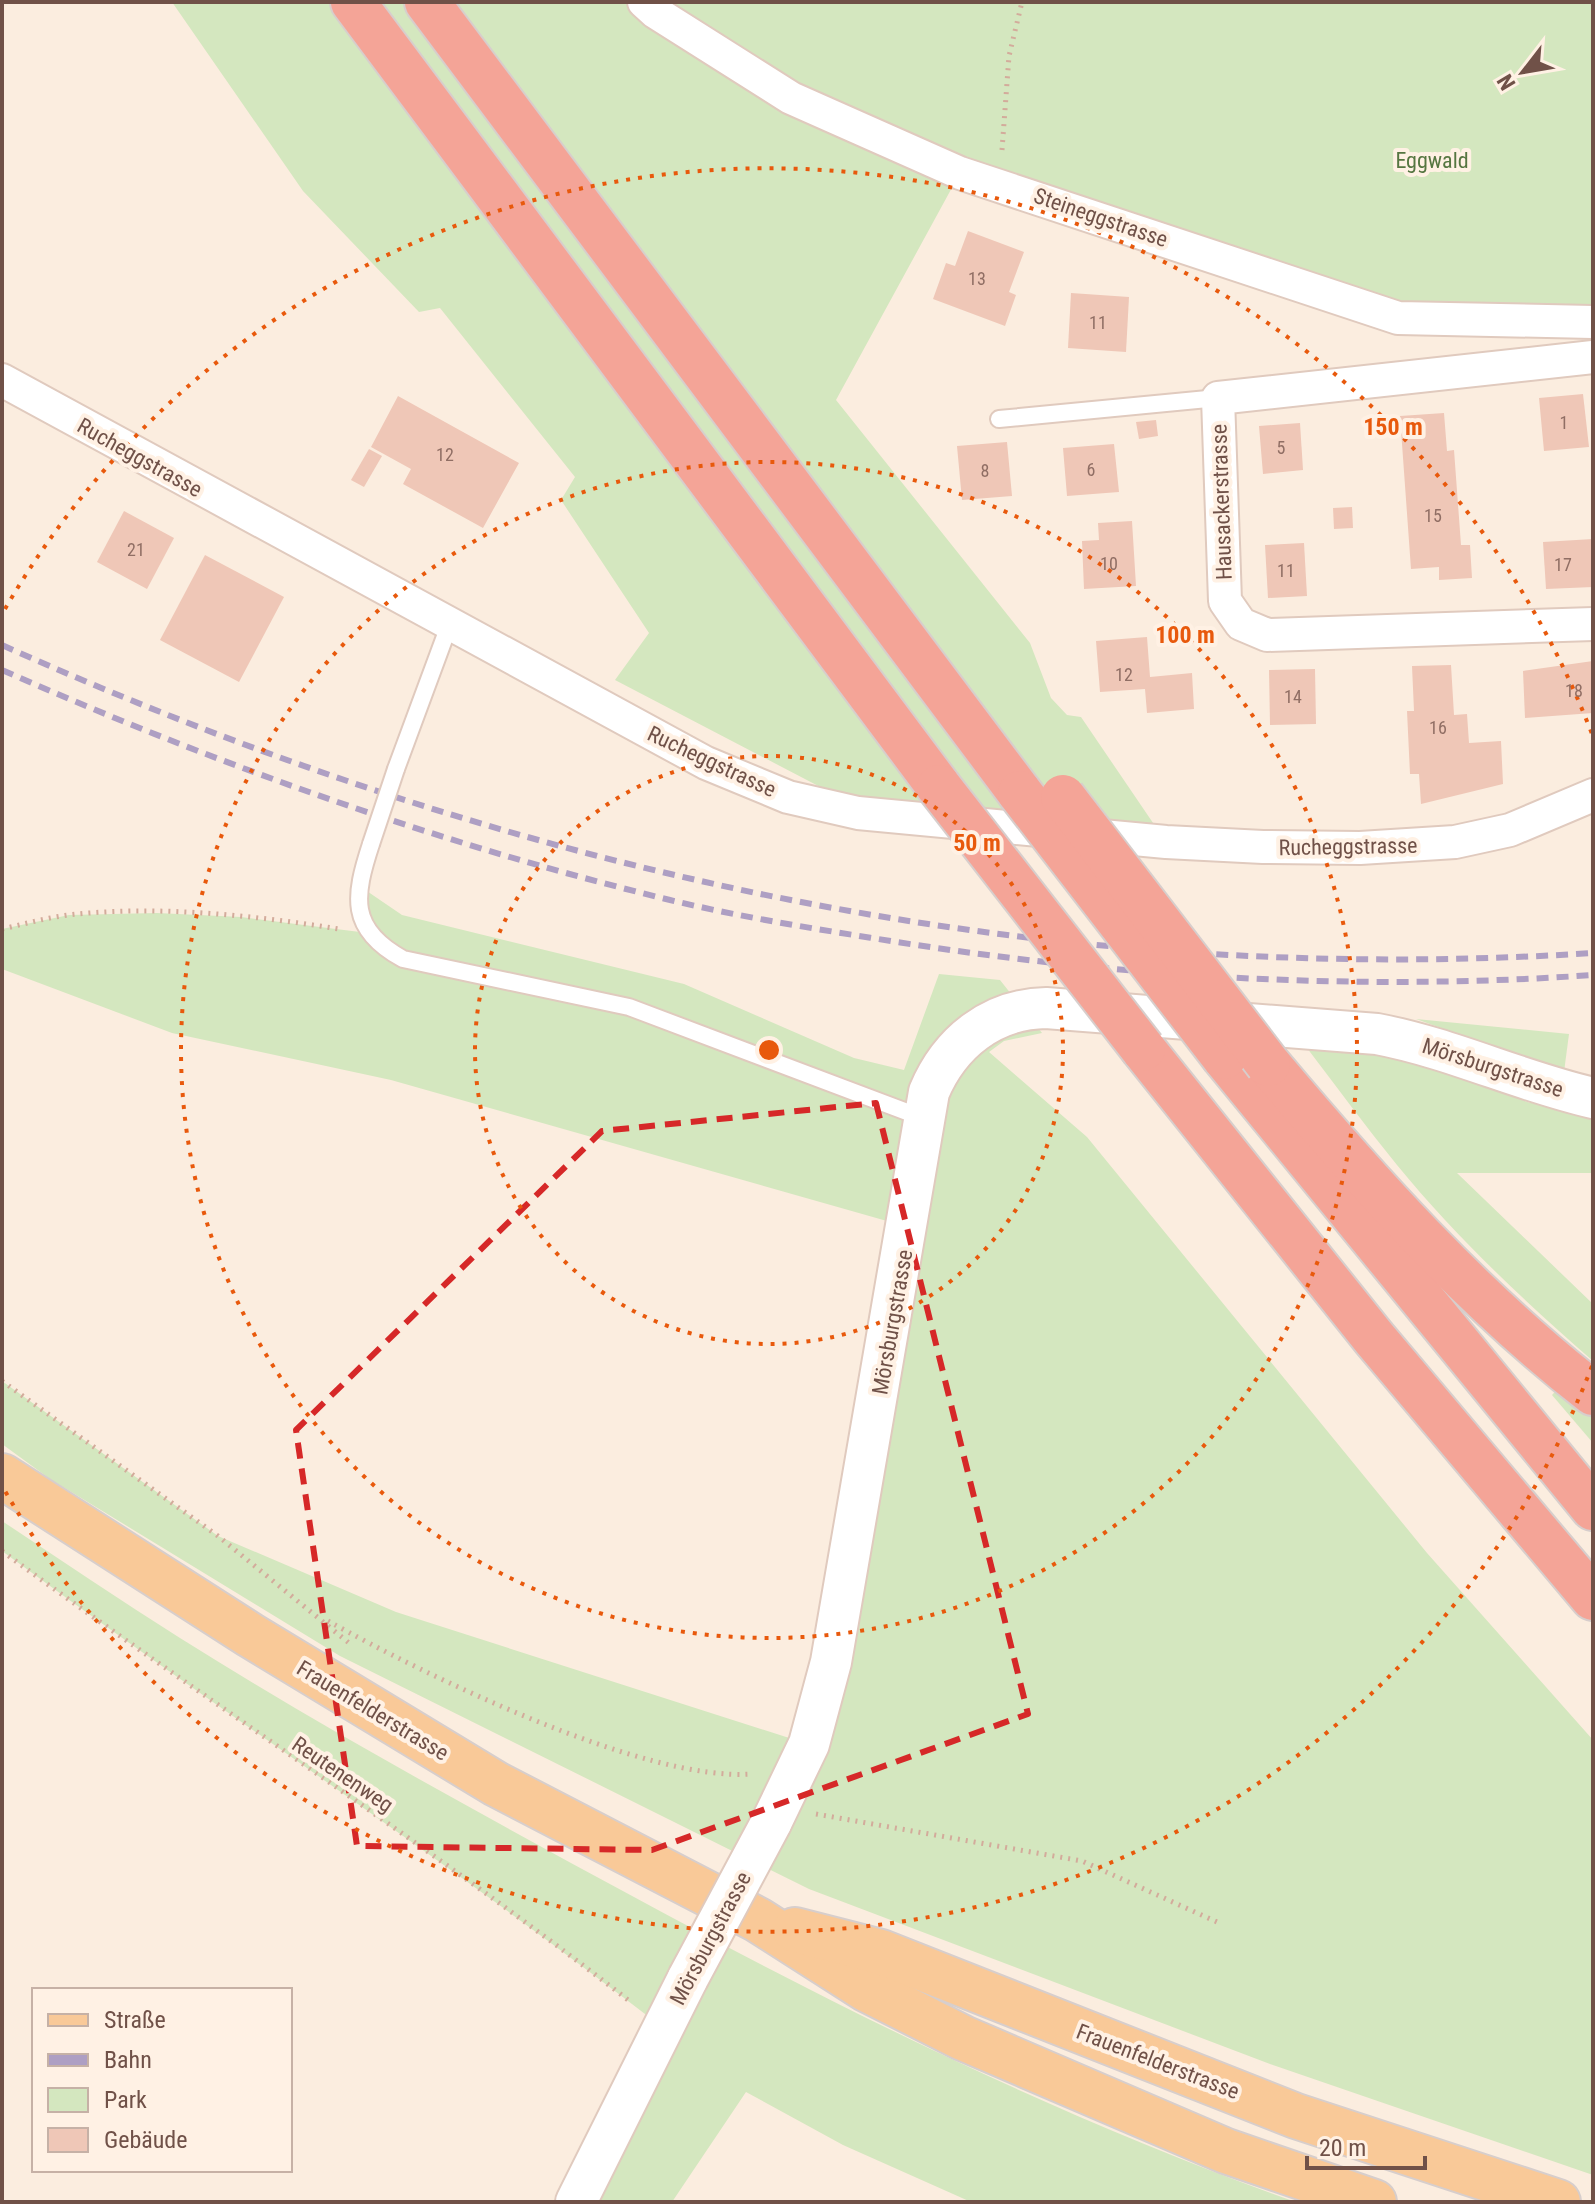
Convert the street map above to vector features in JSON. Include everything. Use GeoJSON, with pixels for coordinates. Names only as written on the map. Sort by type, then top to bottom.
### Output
{"type":"FeatureCollection","features":[{"type":"Feature","properties":{"kind":"highway"},"geometry":{"type":"LineString","coordinates":[[353,2],[939,787],[1374,1338],[1593,1598]]}},
{"type":"Feature","properties":{"kind":"highway"},"geometry":{"type":"LineString","coordinates":[[427,2],[949,700],[1224,1057],[1593,1508]]}},
{"type":"Feature","properties":{"kind":"highway"},"geometry":{"type":"LineString","coordinates":[[949,700],[1063,797],[1268,1064],[1375,1189],[1492,1307],[1593,1393]]}},
{"type":"Feature","properties":{"kind":"main road","name":"Frauenfelderstrasse"},"geometry":{"type":"LineString","coordinates":[[2,1476],[250,1635],[496,1784],[758,1920],[866,1989],[963,2038],[1226,2151],[1374,2202]]}},
{"type":"Feature","properties":{"kind":"main road","name":"Frauenfelderstrasse"},"geometry":{"type":"LineString","coordinates":[[758,1920],[881,1952],[1296,2116],[1558,2202]]}},
{"type":"Feature","properties":{"kind":"street","name":"Steineggstrasse"},"geometry":{"type":"LineString","coordinates":[[644,2],[791,98],[960,173],[1000,183],[1398,318],[1593,322]]}},
{"type":"Feature","properties":{"kind":"street","name":"Hausackerstrasse"},"geometry":{"type":"LineString","coordinates":[[1593,357],[1218,398],[1225,601],[1241,624],[1267,635],[1593,624]]}},
{"type":"Feature","properties":{"kind":"street","name":"Rucheggstrasse"},"geometry":{"type":"LineString","coordinates":[[2,380],[726,772],[788,797],[858,813],[1166,842],[1360,848],[1482,837],[1536,821],[1593,795]]}},
{"type":"Feature","properties":{"kind":"street","name":"Mörsburgstrasse"},"geometry":{"type":"LineString","coordinates":[[576,2202],[809,1744],[831,1662],[925,1119],[937,1073],[951,1054],[986,1023],[1026,1008],[1377,1034],[1422,1043],[1557,1090],[1593,1098]]}},
{"type":"Feature","properties":{"kind":"lane"},"geometry":{"type":"LineString","coordinates":[[999,419],[1218,398]]}},
{"type":"Feature","properties":{"kind":"lane"},"geometry":{"type":"LineString","coordinates":[[450,623],[396,769],[357,895],[369,933],[383,947],[419,965],[629,1007],[925,1119]]}},
{"type":"Feature","properties":{"kind":"path"},"geometry":{"type":"LineString","coordinates":[[1000,183],[1009,56],[1022,2]]}},
{"type":"Feature","properties":{"kind":"path"},"geometry":{"type":"LineString","coordinates":[[2,929],[69,915],[157,913],[241,917],[369,933]]}},
{"type":"Feature","properties":{"kind":"path","name":"Reutenenweg"},"geometry":{"type":"LineString","coordinates":[[2,1551],[156,1664],[487,1893],[663,2027]]}},
{"type":"Feature","properties":{"kind":"path"},"geometry":{"type":"LineString","coordinates":[[317,1615],[408,1663],[566,1730],[670,1764],[736,1776]]}},
{"type":"Feature","properties":{"kind":"path"},"geometry":{"type":"LineString","coordinates":[[775,1815],[1082,1861],[1217,1922]]}},
{"type":"Feature","properties":{"kind":"highlighted area"},"geometry":{"type":"Polygon","coordinates":[[[876,1103],[1028,1714],[652,1850],[357,1846],[296,1430],[602,1131],[876,1103]]]}},
{"type":"Feature","properties":{"kind":"green space","name":"Eggwald"},"geometry":{"type":"Polygon","coordinates":[[[172,2],[1593,2],[1593,322],[1398,318],[960,173],[836,400],[1030,643],[1051,698],[1067,715],[1081,717],[1166,842],[874,815],[615,680],[649,633],[561,500],[575,477],[440,308],[419,312],[303,191],[172,2]]]}},
{"type":"Feature","properties":{"kind":"green space"},"geometry":{"type":"Polygon","coordinates":[[[358,885],[402,915],[684,984],[854,1058],[904,1070],[939,974],[1000,980],[1042,1033],[1004,1041],[989,1052],[1087,1137],[1427,1553],[1593,1740],[1593,2175],[1270,2064],[809,1889],[340,1656],[50,1479],[2,1444],[2,1381],[218,1536],[396,1612],[808,1744],[908,1227],[391,1080],[172,1033],[2,969],[2,929],[69,915],[157,913],[241,917],[368,933],[358,885]]]}},
{"type":"Feature","properties":{"kind":"green space"},"geometry":{"type":"Polygon","coordinates":[[[1416,1019],[1569,1034],[1564,1072],[1416,1019]]]}},
{"type":"Feature","properties":{"kind":"green space"},"geometry":{"type":"Polygon","coordinates":[[[1307,1048],[1433,1061],[1527,1102],[1593,1116],[1593,1173],[1457,1173],[1593,1304],[1593,1361],[1466,1243],[1419,1192],[1307,1048]]]}},
{"type":"Feature","properties":{"kind":"green space"},"geometry":{"type":"Polygon","coordinates":[[[1571,1375],[1593,1393],[1593,1443],[1552,1395],[1571,1375]]]}},
{"type":"Feature","properties":{"kind":"green space"},"geometry":{"type":"Polygon","coordinates":[[[2,1521],[180,1638],[348,1739],[714,1940],[959,2063],[1126,2136],[1296,2202],[971,2202],[843,2145],[746,2092],[672,2202],[576,2202],[662,2027],[416,1845],[2,1551],[2,1521]]]}},
{"type":"Feature","properties":{"kind":"building"},"geometry":{"type":"Polygon","coordinates":[[[968,231],[1024,252],[1009,292],[1016,295],[1005,326],[933,299],[946,263],[955,266],[968,231]]]}},
{"type":"Feature","properties":{"kind":"building"},"geometry":{"type":"Polygon","coordinates":[[[1071,293],[1129,297],[1126,352],[1068,348],[1071,293]]]}},
{"type":"Feature","properties":{"kind":"building"},"geometry":{"type":"Polygon","coordinates":[[[1583,394],[1589,447],[1544,451],[1539,398],[1583,394]]]}},
{"type":"Feature","properties":{"kind":"building"},"geometry":{"type":"Polygon","coordinates":[[[398,396],[519,463],[483,528],[403,484],[411,469],[371,447],[398,396]]]}},
{"type":"Feature","properties":{"kind":"building"},"geometry":{"type":"Polygon","coordinates":[[[1444,413],[1447,451],[1454,450],[1461,545],[1470,545],[1472,578],[1439,580],[1439,567],[1411,569],[1400,416],[1444,413]]]}},
{"type":"Feature","properties":{"kind":"building"},"geometry":{"type":"Polygon","coordinates":[[[1156,420],[1158,436],[1139,439],[1136,422],[1156,420]]]}},
{"type":"Feature","properties":{"kind":"building"},"geometry":{"type":"Polygon","coordinates":[[[1300,423],[1303,470],[1263,474],[1259,426],[1300,423]]]}},
{"type":"Feature","properties":{"kind":"building"},"geometry":{"type":"Polygon","coordinates":[[[1007,442],[1012,496],[962,500],[957,446],[1007,442]]]}},
{"type":"Feature","properties":{"kind":"building"},"geometry":{"type":"Polygon","coordinates":[[[1114,444],[1119,492],[1067,496],[1063,448],[1114,444]]]}},
{"type":"Feature","properties":{"kind":"building"},"geometry":{"type":"Polygon","coordinates":[[[369,449],[382,456],[364,487],[351,480],[369,449]]]}},
{"type":"Feature","properties":{"kind":"building"},"geometry":{"type":"Polygon","coordinates":[[[1352,507],[1353,528],[1334,529],[1333,508],[1352,507]]]}},
{"type":"Feature","properties":{"kind":"building"},"geometry":{"type":"Polygon","coordinates":[[[124,511],[174,538],[147,589],[97,562],[124,511]]]}},
{"type":"Feature","properties":{"kind":"building"},"geometry":{"type":"Polygon","coordinates":[[[1132,521],[1136,586],[1084,589],[1082,541],[1099,540],[1098,523],[1132,521]]]}},
{"type":"Feature","properties":{"kind":"building"},"geometry":{"type":"Polygon","coordinates":[[[1593,539],[1593,587],[1546,589],[1543,542],[1593,539]]]}},
{"type":"Feature","properties":{"kind":"building"},"geometry":{"type":"Polygon","coordinates":[[[1304,543],[1307,596],[1268,598],[1265,545],[1304,543]]]}},
{"type":"Feature","properties":{"kind":"building"},"geometry":{"type":"Polygon","coordinates":[[[205,555],[284,597],[239,682],[160,640],[205,555]]]}},
{"type":"Feature","properties":{"kind":"building"},"geometry":{"type":"Polygon","coordinates":[[[1147,637],[1150,677],[1192,673],[1194,709],[1147,713],[1145,689],[1100,692],[1096,641],[1147,637]]]}},
{"type":"Feature","properties":{"kind":"building"},"geometry":{"type":"Polygon","coordinates":[[[1593,661],[1593,713],[1525,718],[1523,671],[1593,661]]]}},
{"type":"Feature","properties":{"kind":"building"},"geometry":{"type":"Polygon","coordinates":[[[1451,665],[1454,715],[1467,714],[1469,743],[1501,741],[1503,784],[1421,804],[1419,774],[1410,774],[1407,711],[1414,711],[1412,666],[1451,665]]]}},
{"type":"Feature","properties":{"kind":"building"},"geometry":{"type":"Polygon","coordinates":[[[1315,669],[1316,724],[1270,725],[1269,670],[1315,669]]]}},
{"type":"Feature","properties":{"kind":"railway"},"geometry":{"type":"LineString","coordinates":[[2,645],[193,725],[386,794],[581,852],[779,898],[979,931],[1181,952],[1386,959],[1593,953]]}},
{"type":"Feature","properties":{"kind":"railway"},"geometry":{"type":"LineString","coordinates":[[2,670],[248,770],[415,828],[584,878],[745,916],[1051,963],[1231,978],[1412,982],[1593,975]]}}]}
